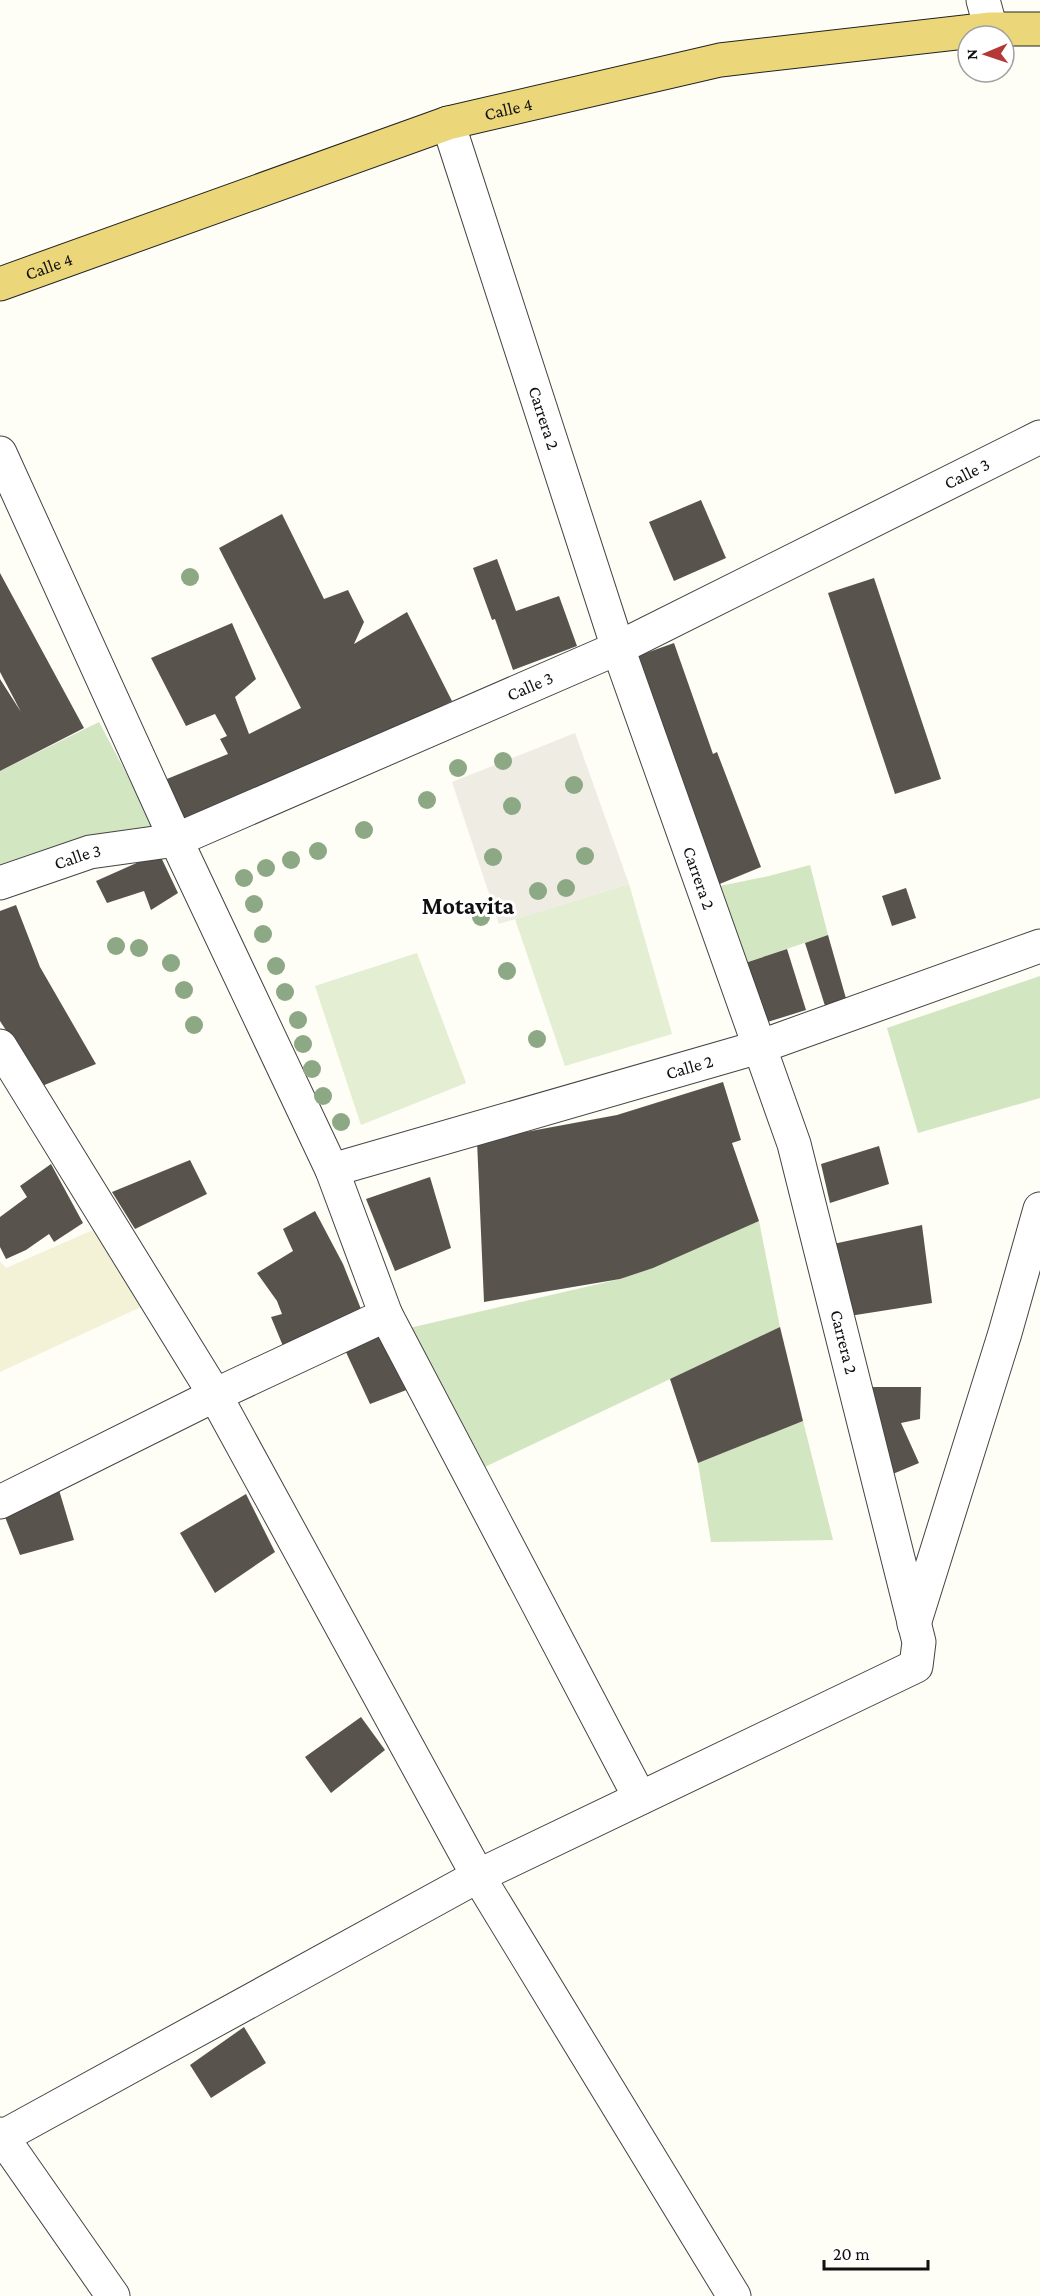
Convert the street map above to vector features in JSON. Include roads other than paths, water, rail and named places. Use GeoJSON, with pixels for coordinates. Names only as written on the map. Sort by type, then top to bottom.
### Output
{"type":"FeatureCollection","features":[{"type":"Feature","properties":{"kind":"main road","name":"Calle 4"},"geometry":{"type":"LineString","coordinates":[[0,284],[448,123],[720,60],[987,15],[1040,29]]}},
{"type":"Feature","properties":{"kind":"street","name":"Carrera 2"},"geometry":{"type":"LineString","coordinates":[[448,123],[618,648],[794,1144],[917,1633]]}},
{"type":"Feature","properties":{"kind":"street","name":"Calle 3"},"geometry":{"type":"LineString","coordinates":[[0,883],[90,852],[176,840],[618,648],[1040,437]]}},
{"type":"Feature","properties":{"kind":"street"},"geometry":{"type":"LineString","coordinates":[[0,453],[176,840],[332,1170],[386,1315],[640,1798]]}},
{"type":"Feature","properties":{"kind":"street","name":"Calle 2"},"geometry":{"type":"LineString","coordinates":[[332,1170],[759,1047],[1040,946]]}},
{"type":"Feature","properties":{"kind":"street"},"geometry":{"type":"LineString","coordinates":[[0,1046],[215,1395],[478,1876],[734,2296]]}},
{"type":"Feature","properties":{"kind":"street"},"geometry":{"type":"LineString","coordinates":[[112,2296],[1,2135],[478,1876],[916,1666],[917,1633],[1040,1209]]}},
{"type":"Feature","properties":{"kind":"street"},"geometry":{"type":"LineString","coordinates":[[0,1502],[215,1395],[386,1315]]}},
{"type":"Feature","properties":{"kind":"district","name":"Motavita"},"geometry":{"type":"Point","coordinates":[468,905]}}]}
